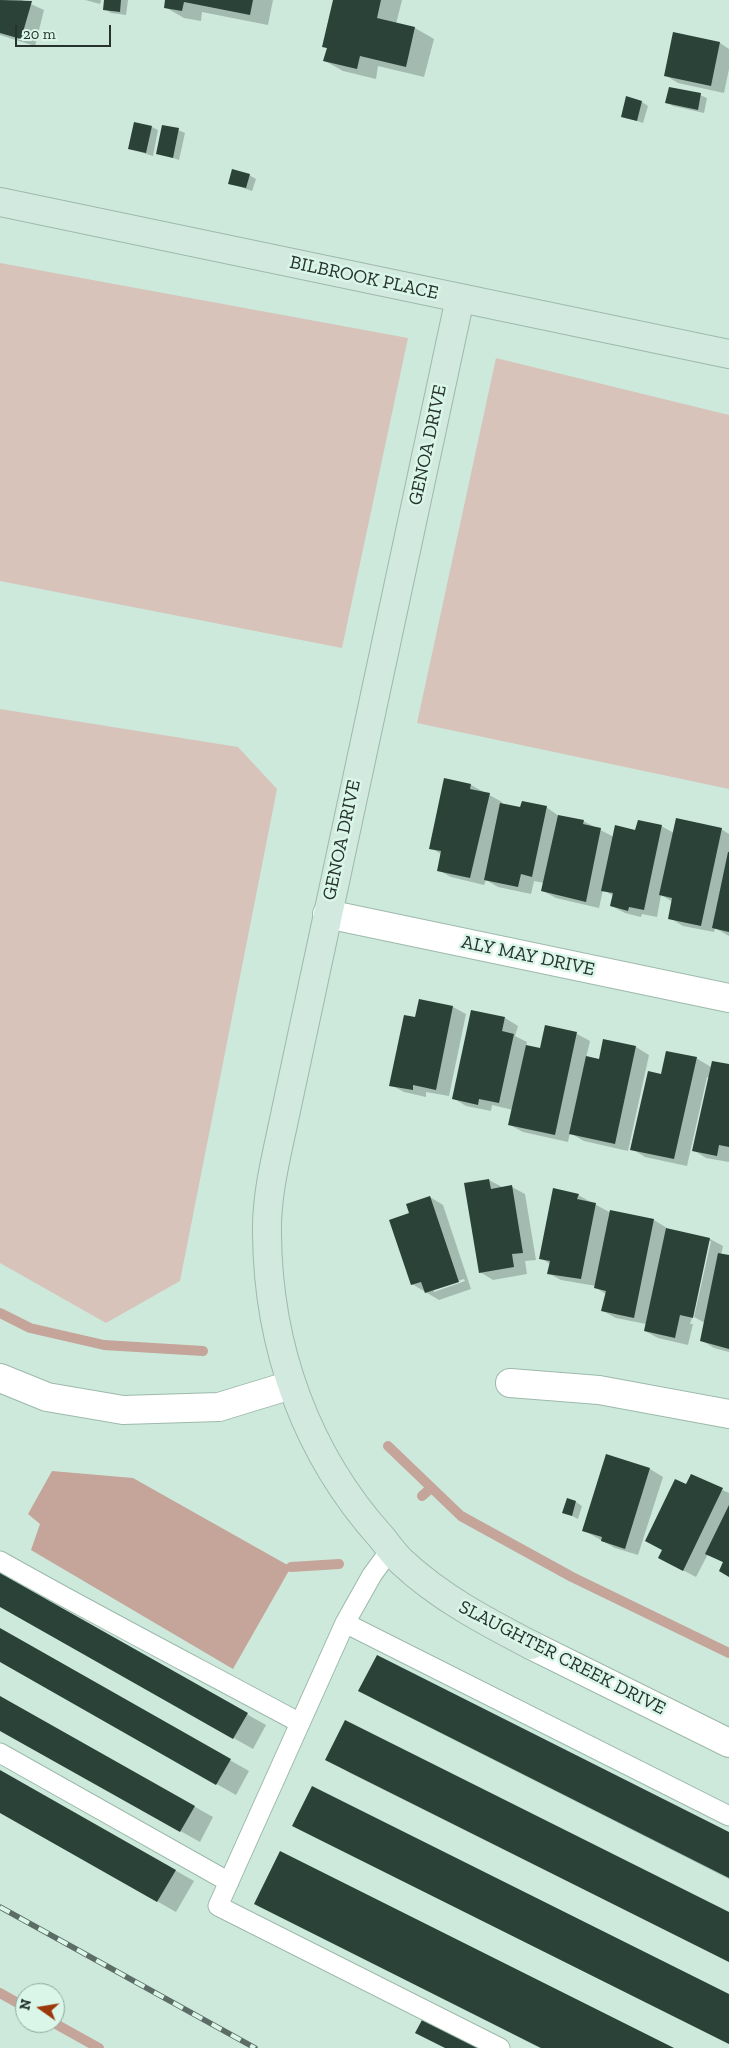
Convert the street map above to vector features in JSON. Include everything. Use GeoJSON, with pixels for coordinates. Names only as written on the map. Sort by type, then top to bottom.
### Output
{"type":"FeatureCollection","features":[{"type":"Feature","properties":{"kind":"street","name":"BILBROOK PLACE"},"geometry":{"type":"LineString","coordinates":[[0,202],[729,354]]}},
{"type":"Feature","properties":{"kind":"street","name":"GENOA DRIVE"},"geometry":{"type":"LineString","coordinates":[[291,1385],[276,1331],[269,1275],[267,1233],[274,1172],[327,914],[460,298]]}},
{"type":"Feature","properties":{"kind":"street","name":"ALY MAY DRIVE"},"geometry":{"type":"LineString","coordinates":[[327,914],[729,998]]}},
{"type":"Feature","properties":{"kind":"street"},"geometry":{"type":"LineString","coordinates":[[0,1378],[47,1397],[123,1410],[219,1406],[291,1385]]}},
{"type":"Feature","properties":{"kind":"street"},"geometry":{"type":"LineString","coordinates":[[510,1383],[599,1390],[729,1414]]}},
{"type":"Feature","properties":{"kind":"street","name":"SLAUGHTER CREEK DRIVE"},"geometry":{"type":"LineString","coordinates":[[291,1385],[314,1441],[336,1478],[363,1517],[400,1560],[423,1579],[466,1612],[729,1743]]}},
{"type":"Feature","properties":{"kind":"lane"},"geometry":{"type":"LineString","coordinates":[[391,1549],[372,1576],[345,1623],[218,1906],[500,2048]]}},
{"type":"Feature","properties":{"kind":"lane"},"geometry":{"type":"LineString","coordinates":[[0,1561],[91,1613],[127,1629],[300,1723]]}},
{"type":"Feature","properties":{"kind":"lane"},"geometry":{"type":"LineString","coordinates":[[345,1623],[729,1816]]}},
{"type":"Feature","properties":{"kind":"lane"},"geometry":{"type":"LineString","coordinates":[[0,1753],[229,1882]]}},
{"type":"Feature","properties":{"kind":"shaded area"},"geometry":{"type":"Polygon","coordinates":[[[0,263],[408,338],[342,648],[0,581],[0,263]]]}},
{"type":"Feature","properties":{"kind":"shaded area"},"geometry":{"type":"Polygon","coordinates":[[[496,358],[729,415],[729,789],[417,723],[496,358]]]}},
{"type":"Feature","properties":{"kind":"shaded area"},"geometry":{"type":"Polygon","coordinates":[[[0,709],[238,747],[277,789],[180,1281],[106,1323],[0,1263],[0,709]]]}},
{"type":"Feature","properties":{"kind":"shaded area"},"geometry":{"type":"Polygon","coordinates":[[[52,1471],[133,1478],[291,1567],[233,1669],[31,1550],[40,1524],[28,1514],[52,1471]]]}},
{"type":"Feature","properties":{"kind":"building"},"geometry":{"type":"Polygon","coordinates":[[[0,0],[32,1],[21,39],[0,33],[0,0]]]}},
{"type":"Feature","properties":{"kind":"building"},"geometry":{"type":"Polygon","coordinates":[[[104,0],[121,0],[120,12],[103,10],[104,0]]]}},
{"type":"Feature","properties":{"kind":"building"},"geometry":{"type":"Polygon","coordinates":[[[165,0],[253,0],[250,15],[184,2],[182,11],[164,8],[165,0]]]}},
{"type":"Feature","properties":{"kind":"building"},"geometry":{"type":"Polygon","coordinates":[[[333,0],[381,0],[377,18],[415,27],[406,67],[360,56],[357,69],[323,61],[327,48],[322,47],[333,0]]]}},
{"type":"Feature","properties":{"kind":"building"},"geometry":{"type":"Polygon","coordinates":[[[673,32],[720,42],[711,86],[664,76],[673,32]]]}},
{"type":"Feature","properties":{"kind":"building"},"geometry":{"type":"Polygon","coordinates":[[[669,87],[701,93],[698,110],[665,103],[669,87]]]}},
{"type":"Feature","properties":{"kind":"building"},"geometry":{"type":"Polygon","coordinates":[[[626,96],[642,101],[637,121],[621,117],[626,96]]]}},
{"type":"Feature","properties":{"kind":"building"},"geometry":{"type":"Polygon","coordinates":[[[134,122],[152,126],[146,153],[128,149],[134,122]]]}},
{"type":"Feature","properties":{"kind":"building"},"geometry":{"type":"Polygon","coordinates":[[[162,125],[179,128],[173,158],[156,154],[162,125]]]}},
{"type":"Feature","properties":{"kind":"building"},"geometry":{"type":"Polygon","coordinates":[[[232,169],[250,174],[246,188],[228,184],[232,169]]]}},
{"type":"Feature","properties":{"kind":"building"},"geometry":{"type":"Polygon","coordinates":[[[444,778],[471,784],[470,789],[490,793],[470,878],[437,871],[441,851],[429,849],[444,778]]]}},
{"type":"Feature","properties":{"kind":"building"},"geometry":{"type":"Polygon","coordinates":[[[522,801],[547,806],[532,877],[521,874],[518,887],[484,880],[500,803],[520,807],[522,801]]]}},
{"type":"Feature","properties":{"kind":"building"},"geometry":{"type":"Polygon","coordinates":[[[558,815],[584,820],[583,824],[601,828],[586,902],[541,891],[558,815]]]}},
{"type":"Feature","properties":{"kind":"building"},"geometry":{"type":"Polygon","coordinates":[[[676,818],[722,828],[701,926],[668,919],[672,898],[659,895],[676,818]]]}},
{"type":"Feature","properties":{"kind":"building"},"geometry":{"type":"Polygon","coordinates":[[[638,820],[662,825],[644,910],[629,907],[628,911],[610,906],[613,893],[601,891],[615,825],[635,830],[638,820]]]}},
{"type":"Feature","properties":{"kind":"building"},"geometry":{"type":"Polygon","coordinates":[[[729,852],[729,932],[712,928],[729,852]]]}},
{"type":"Feature","properties":{"kind":"building"},"geometry":{"type":"Polygon","coordinates":[[[419,999],[453,1006],[436,1090],[413,1085],[413,1090],[389,1086],[404,1015],[415,1017],[419,999]]]}},
{"type":"Feature","properties":{"kind":"building"},"geometry":{"type":"Polygon","coordinates":[[[471,1010],[505,1017],[502,1031],[514,1034],[499,1103],[479,1099],[478,1105],[452,1099],[471,1010]]]}},
{"type":"Feature","properties":{"kind":"building"},"geometry":{"type":"Polygon","coordinates":[[[545,1025],[577,1032],[555,1135],[508,1125],[526,1045],[540,1048],[545,1025]]]}},
{"type":"Feature","properties":{"kind":"building"},"geometry":{"type":"Polygon","coordinates":[[[603,1039],[636,1046],[615,1144],[569,1134],[586,1056],[599,1059],[603,1039]]]}},
{"type":"Feature","properties":{"kind":"building"},"geometry":{"type":"Polygon","coordinates":[[[666,1051],[697,1057],[674,1159],[630,1150],[648,1071],[661,1074],[666,1051]]]}},
{"type":"Feature","properties":{"kind":"building"},"geometry":{"type":"Polygon","coordinates":[[[712,1061],[729,1064],[729,1147],[719,1145],[717,1156],[692,1151],[712,1061]]]}},
{"type":"Feature","properties":{"kind":"building"},"geometry":{"type":"Polygon","coordinates":[[[489,1179],[491,1189],[512,1185],[523,1253],[512,1254],[514,1267],[479,1273],[464,1183],[489,1179]]]}},
{"type":"Feature","properties":{"kind":"building"},"geometry":{"type":"Polygon","coordinates":[[[553,1188],[579,1194],[577,1199],[596,1203],[581,1279],[547,1274],[550,1261],[539,1259],[553,1188]]]}},
{"type":"Feature","properties":{"kind":"building"},"geometry":{"type":"Polygon","coordinates":[[[430,1196],[459,1282],[425,1293],[421,1282],[411,1285],[389,1220],[409,1213],[406,1204],[430,1196]]]}},
{"type":"Feature","properties":{"kind":"building"},"geometry":{"type":"Polygon","coordinates":[[[610,1210],[654,1219],[634,1318],[601,1311],[606,1291],[594,1288],[610,1210]]]}},
{"type":"Feature","properties":{"kind":"building"},"geometry":{"type":"Polygon","coordinates":[[[666,1228],[710,1238],[693,1318],[680,1315],[675,1338],[644,1331],[666,1228]]]}},
{"type":"Feature","properties":{"kind":"building"},"geometry":{"type":"Polygon","coordinates":[[[718,1253],[729,1255],[729,1349],[700,1341],[718,1253]]]}},
{"type":"Feature","properties":{"kind":"building"},"geometry":{"type":"Polygon","coordinates":[[[606,1454],[650,1468],[625,1549],[601,1541],[602,1537],[582,1531],[606,1454]]]}},
{"type":"Feature","properties":{"kind":"building"},"geometry":{"type":"Polygon","coordinates":[[[691,1474],[723,1488],[683,1571],[658,1558],[662,1550],[645,1541],[675,1479],[686,1484],[691,1474]]]}},
{"type":"Feature","properties":{"kind":"building"},"geometry":{"type":"Polygon","coordinates":[[[567,1498],[576,1501],[572,1516],[562,1513],[567,1498]]]}},
{"type":"Feature","properties":{"kind":"building"},"geometry":{"type":"Polygon","coordinates":[[[729,1505],[729,1577],[719,1571],[723,1562],[705,1554],[729,1505]]]}},
{"type":"Feature","properties":{"kind":"building"},"geometry":{"type":"Polygon","coordinates":[[[0,1573],[248,1713],[233,1739],[0,1607],[0,1573]]]}},
{"type":"Feature","properties":{"kind":"building"},"geometry":{"type":"Polygon","coordinates":[[[0,1628],[231,1759],[216,1785],[0,1662],[0,1628]]]}},
{"type":"Feature","properties":{"kind":"building"},"geometry":{"type":"Polygon","coordinates":[[[377,1655],[729,1832],[729,1878],[358,1691],[377,1655]]]}},
{"type":"Feature","properties":{"kind":"building"},"geometry":{"type":"Polygon","coordinates":[[[0,1696],[195,1806],[180,1832],[0,1731],[0,1696]]]}},
{"type":"Feature","properties":{"kind":"building"},"geometry":{"type":"Polygon","coordinates":[[[345,1720],[729,1912],[729,1962],[325,1760],[345,1720]]]}},
{"type":"Feature","properties":{"kind":"building"},"geometry":{"type":"Polygon","coordinates":[[[0,1770],[176,1870],[157,1902],[0,1813],[0,1770]]]}},
{"type":"Feature","properties":{"kind":"building"},"geometry":{"type":"Polygon","coordinates":[[[312,1786],[729,1994],[729,2044],[292,1826],[312,1786]]]}},
{"type":"Feature","properties":{"kind":"building"},"geometry":{"type":"Polygon","coordinates":[[[280,1851],[674,2048],[541,2048],[254,1904],[280,1851]]]}},
{"type":"Feature","properties":{"kind":"building"},"geometry":{"type":"Polygon","coordinates":[[[422,2020],[479,2048],[445,2048],[415,2033],[422,2020]]]}},
{"type":"Feature","properties":{"kind":"waterway"},"geometry":{"type":"LineString","coordinates":[[0,1313],[30,1328],[104,1345],[203,1351]]}},
{"type":"Feature","properties":{"kind":"waterway"},"geometry":{"type":"LineString","coordinates":[[388,1446],[461,1516],[572,1577],[729,1653]]}},
{"type":"Feature","properties":{"kind":"waterway"},"geometry":{"type":"LineString","coordinates":[[422,1496],[431,1488]]}},
{"type":"Feature","properties":{"kind":"waterway"},"geometry":{"type":"LineString","coordinates":[[291,1567],[339,1564]]}},
{"type":"Feature","properties":{"kind":"waterway"},"geometry":{"type":"LineString","coordinates":[[0,1993],[15,2001]]}},
{"type":"Feature","properties":{"kind":"waterway"},"geometry":{"type":"LineString","coordinates":[[65,2029],[99,2048]]}},
{"type":"Feature","properties":{"kind":"railway"},"geometry":{"type":"LineString","coordinates":[[0,1907],[255,2048]]}}]}
